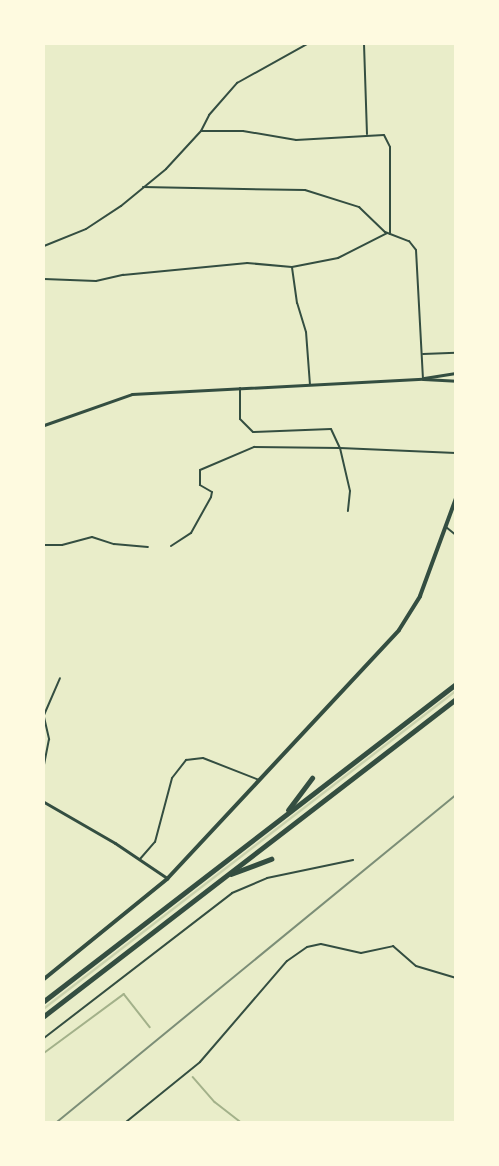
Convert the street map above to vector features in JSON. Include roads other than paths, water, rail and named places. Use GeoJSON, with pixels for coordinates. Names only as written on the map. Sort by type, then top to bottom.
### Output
{"type":"FeatureCollection","features":[{"type":"Feature","properties":{"kind":"highway"},"geometry":{"type":"LineString","coordinates":[[44,1001],[456,684]]}},
{"type":"Feature","properties":{"kind":"highway"},"geometry":{"type":"LineString","coordinates":[[44,1016],[456,699]]}},
{"type":"Feature","properties":{"kind":"highway"},"geometry":{"type":"LineString","coordinates":[[285,815],[312,778]]}},
{"type":"Feature","properties":{"kind":"highway"},"geometry":{"type":"LineString","coordinates":[[226,876],[271,859]]}},
{"type":"Feature","properties":{"kind":"main road"},"geometry":{"type":"LineString","coordinates":[[423,379],[456,373]]}},
{"type":"Feature","properties":{"kind":"main road"},"geometry":{"type":"LineString","coordinates":[[44,425],[132,394],[423,379],[456,381]]}},
{"type":"Feature","properties":{"kind":"main road"},"geometry":{"type":"LineString","coordinates":[[44,979],[168,879],[407,620],[448,528],[456,498]]}},
{"type":"Feature","properties":{"kind":"main road"},"geometry":{"type":"LineString","coordinates":[[44,802],[140,859],[168,879]]}},
{"type":"Feature","properties":{"kind":"street"},"geometry":{"type":"LineString","coordinates":[[44,246],[97,223],[163,172],[201,131],[209,115],[237,83],[307,44]]}},
{"type":"Feature","properties":{"kind":"street"},"geometry":{"type":"LineString","coordinates":[[364,44],[367,135]]}},
{"type":"Feature","properties":{"kind":"street"},"geometry":{"type":"LineString","coordinates":[[201,131],[243,131],[296,140],[384,135],[390,142],[388,233]]}},
{"type":"Feature","properties":{"kind":"street"},"geometry":{"type":"LineString","coordinates":[[143,187],[310,191],[356,205],[388,233],[409,242],[416,250],[423,379]]}},
{"type":"Feature","properties":{"kind":"street"},"geometry":{"type":"LineString","coordinates":[[44,279],[96,281],[123,274],[247,263],[292,267],[338,258],[388,233]]}},
{"type":"Feature","properties":{"kind":"street"},"geometry":{"type":"LineString","coordinates":[[292,267],[294,289],[306,332],[310,385]]}},
{"type":"Feature","properties":{"kind":"street"},"geometry":{"type":"LineString","coordinates":[[423,354],[456,353]]}},
{"type":"Feature","properties":{"kind":"street"},"geometry":{"type":"LineString","coordinates":[[240,388],[240,419],[249,431],[331,429],[340,448],[350,491],[348,511]]}},
{"type":"Feature","properties":{"kind":"street"},"geometry":{"type":"LineString","coordinates":[[171,546],[191,533],[210,501],[212,492],[200,485],[198,479],[200,470],[208,464],[254,447],[456,453]]}},
{"type":"Feature","properties":{"kind":"street"},"geometry":{"type":"LineString","coordinates":[[448,528],[456,529]]}},
{"type":"Feature","properties":{"kind":"street"},"geometry":{"type":"LineString","coordinates":[[448,528],[456,535]]}},
{"type":"Feature","properties":{"kind":"street"},"geometry":{"type":"LineString","coordinates":[[44,545],[62,545],[92,537],[114,544],[148,547]]}},
{"type":"Feature","properties":{"kind":"street"},"geometry":{"type":"LineString","coordinates":[[44,765],[49,739],[44,716],[60,678]]}},
{"type":"Feature","properties":{"kind":"street"},"geometry":{"type":"LineString","coordinates":[[140,859],[153,846],[172,778],[186,760],[203,758],[260,780]]}},
{"type":"Feature","properties":{"kind":"street"},"geometry":{"type":"LineString","coordinates":[[44,1038],[232,893],[267,878],[353,860]]}},
{"type":"Feature","properties":{"kind":"street"},"geometry":{"type":"LineString","coordinates":[[126,1122],[200,1062],[287,961],[307,947],[321,944],[361,954],[393,946],[416,966],[456,978]]}},
{"type":"Feature","properties":{"kind":"waterway"},"geometry":{"type":"LineString","coordinates":[[44,1053],[124,994],[150,1027]]}},
{"type":"Feature","properties":{"kind":"waterway"},"geometry":{"type":"LineString","coordinates":[[193,1077],[215,1102],[241,1122]]}},
{"type":"Feature","properties":{"kind":"railway"},"geometry":{"type":"LineString","coordinates":[[57,1122],[456,795]]}}]}
